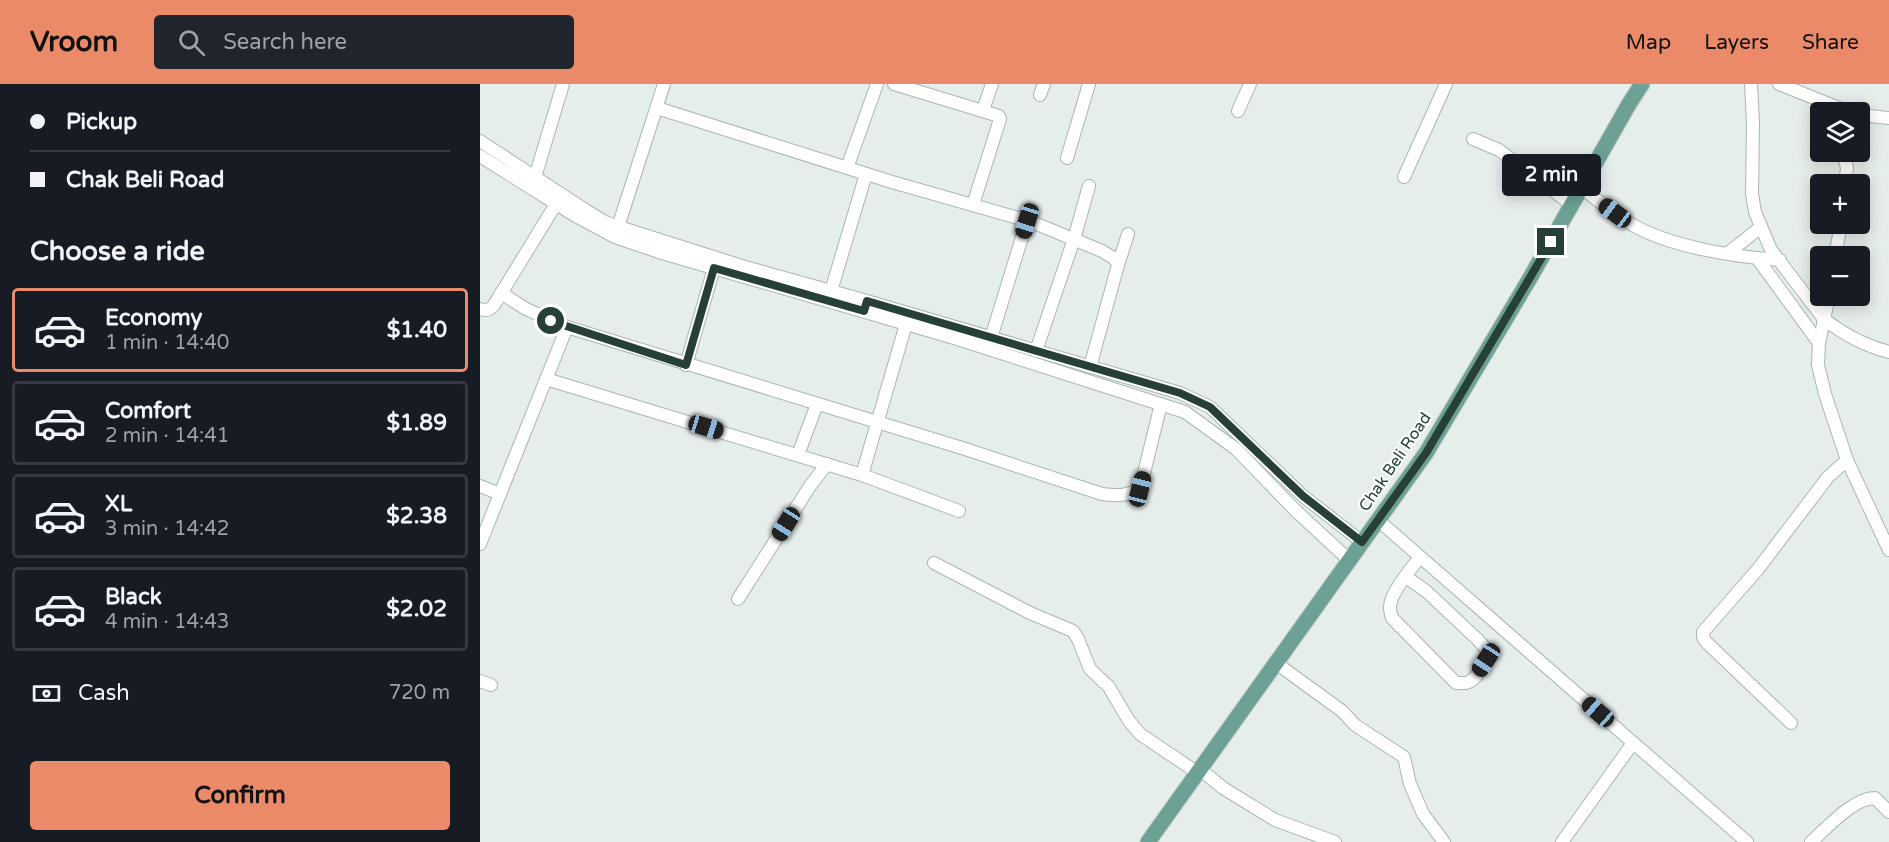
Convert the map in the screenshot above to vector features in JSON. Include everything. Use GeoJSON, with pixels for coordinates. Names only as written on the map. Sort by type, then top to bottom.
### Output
{"type":"FeatureCollection","features":[{"type":"Feature","properties":{"kind":"main road","name":"Chak Beli Road"},"geometry":{"type":"LineString","coordinates":[[1149,842],[1426,453],[1642,84]]}},
{"type":"Feature","properties":{"kind":"street"},"geometry":{"type":"LineString","coordinates":[[533,183],[563,84]]}},
{"type":"Feature","properties":{"kind":"street"},"geometry":{"type":"LineString","coordinates":[[618,227],[664,84]]}},
{"type":"Feature","properties":{"kind":"street"},"geometry":{"type":"LineString","coordinates":[[847,168],[876,84]]}},
{"type":"Feature","properties":{"kind":"street"},"geometry":{"type":"LineString","coordinates":[[894,84],[999,116],[1000,119],[973,205]]}},
{"type":"Feature","properties":{"kind":"street"},"geometry":{"type":"LineString","coordinates":[[982,110],[992,84]]}},
{"type":"Feature","properties":{"kind":"street"},"geometry":{"type":"LineString","coordinates":[[1067,158],[1089,84]]}},
{"type":"Feature","properties":{"kind":"street"},"geometry":{"type":"LineString","coordinates":[[1238,111],[1250,84]]}},
{"type":"Feature","properties":{"kind":"street"},"geometry":{"type":"LineString","coordinates":[[1404,177],[1446,84]]}},
{"type":"Feature","properties":{"kind":"street"},"geometry":{"type":"LineString","coordinates":[[1751,84],[1752,194],[1755,212],[1771,249],[1810,299]]}},
{"type":"Feature","properties":{"kind":"street"},"geometry":{"type":"LineString","coordinates":[[1779,84],[1821,102]]}},
{"type":"Feature","properties":{"kind":"street"},"geometry":{"type":"LineString","coordinates":[[657,108],[866,174],[1027,221],[1102,251],[1115,259],[1118,265]]}},
{"type":"Feature","properties":{"kind":"street"},"geometry":{"type":"LineString","coordinates":[[1870,116],[1889,118]]}},
{"type":"Feature","properties":{"kind":"street"},"geometry":{"type":"LineString","coordinates":[[1473,139],[1499,150],[1572,205]]}},
{"type":"Feature","properties":{"kind":"street"},"geometry":{"type":"LineString","coordinates":[[480,141],[556,204],[615,237],[714,268],[991,338],[1180,393],[1210,407],[1303,496],[1362,542]]}},
{"type":"Feature","properties":{"kind":"street"},"geometry":{"type":"LineString","coordinates":[[480,156],[618,227],[831,291],[906,324],[1185,412],[1229,443],[1294,509],[1349,560]]}},
{"type":"Feature","properties":{"kind":"street"},"geometry":{"type":"LineString","coordinates":[[831,291],[866,174]]}},
{"type":"Feature","properties":{"kind":"street"},"geometry":{"type":"LineString","coordinates":[[1036,351],[1074,239],[1089,186]]}},
{"type":"Feature","properties":{"kind":"street"},"geometry":{"type":"LineString","coordinates":[[1582,188],[1631,224],[1670,240],[1728,253],[1780,260]]}},
{"type":"Feature","properties":{"kind":"street"},"geometry":{"type":"LineString","coordinates":[[480,309],[486,311],[490,309],[556,204]]}},
{"type":"Feature","properties":{"kind":"street"},"geometry":{"type":"LineString","coordinates":[[991,338],[1027,221]]}},
{"type":"Feature","properties":{"kind":"street"},"geometry":{"type":"LineString","coordinates":[[1728,253],[1761,227]]}},
{"type":"Feature","properties":{"kind":"street"},"geometry":{"type":"LineString","coordinates":[[1090,367],[1128,234]]}},
{"type":"Feature","properties":{"kind":"street"},"geometry":{"type":"LineString","coordinates":[[1757,258],[1819,343]]}},
{"type":"Feature","properties":{"kind":"street"},"geometry":{"type":"LineString","coordinates":[[686,365],[714,268]]}},
{"type":"Feature","properties":{"kind":"street"},"geometry":{"type":"LineString","coordinates":[[1788,300],[1798,300],[1802,288]]}},
{"type":"Feature","properties":{"kind":"street"},"geometry":{"type":"LineString","coordinates":[[501,293],[526,309],[567,327],[878,422],[1102,494],[1116,496],[1132,494],[1140,489],[1161,404]]}},
{"type":"Feature","properties":{"kind":"street"},"geometry":{"type":"LineString","coordinates":[[1799,315],[1800,309],[1810,304]]}},
{"type":"Feature","properties":{"kind":"street"},"geometry":{"type":"LineString","coordinates":[[1815,306],[1824,319],[1836,328],[1861,342],[1889,352]]}},
{"type":"Feature","properties":{"kind":"street"},"geometry":{"type":"LineString","coordinates":[[1827,306],[1819,343],[1818,365],[1825,394],[1847,460],[1889,550]]}},
{"type":"Feature","properties":{"kind":"street"},"geometry":{"type":"LineString","coordinates":[[862,475],[906,324]]}},
{"type":"Feature","properties":{"kind":"street"},"geometry":{"type":"LineString","coordinates":[[480,544],[567,327]]}},
{"type":"Feature","properties":{"kind":"street"},"geometry":{"type":"LineString","coordinates":[[546,379],[862,475],[959,511]]}},
{"type":"Feature","properties":{"kind":"street"},"geometry":{"type":"LineString","coordinates":[[798,455],[817,404]]}},
{"type":"Feature","properties":{"kind":"street"},"geometry":{"type":"LineString","coordinates":[[1791,723],[1706,642],[1703,632],[1758,569],[1828,477],[1847,460]]}},
{"type":"Feature","properties":{"kind":"street"},"geometry":{"type":"LineString","coordinates":[[738,600],[810,486],[827,464]]}},
{"type":"Feature","properties":{"kind":"street"},"geometry":{"type":"LineString","coordinates":[[480,486],[500,494]]}},
{"type":"Feature","properties":{"kind":"street"},"geometry":{"type":"LineString","coordinates":[[1378,520],[1739,839]]}},
{"type":"Feature","properties":{"kind":"street"},"geometry":{"type":"LineString","coordinates":[[1406,577],[1426,591],[1488,651],[1486,660],[1472,680],[1456,683],[1392,618],[1389,608],[1391,600],[1406,577],[1420,557]]}},
{"type":"Feature","properties":{"kind":"street"},"geometry":{"type":"LineString","coordinates":[[934,563],[1030,613],[1073,631],[1090,669],[1109,687],[1140,734],[1275,820],[1335,842]]}},
{"type":"Feature","properties":{"kind":"street"},"geometry":{"type":"LineString","coordinates":[[1276,663],[1342,711],[1355,725],[1404,757],[1410,784],[1423,814],[1444,842]]}},
{"type":"Feature","properties":{"kind":"street"},"geometry":{"type":"LineString","coordinates":[[1562,842],[1633,743]]}},
{"type":"Feature","properties":{"kind":"street"},"geometry":{"type":"LineString","coordinates":[[1811,842],[1844,812],[1869,798],[1875,798],[1889,812]]}},
{"type":"Feature","properties":{"kind":"route"},"geometry":{"type":"LineString","coordinates":[[551,321],[686,365],[714,268],[864,311],[867,301],[1180,393],[1210,407],[1303,496],[1362,542],[1426,453],[1551,242]]}}]}
